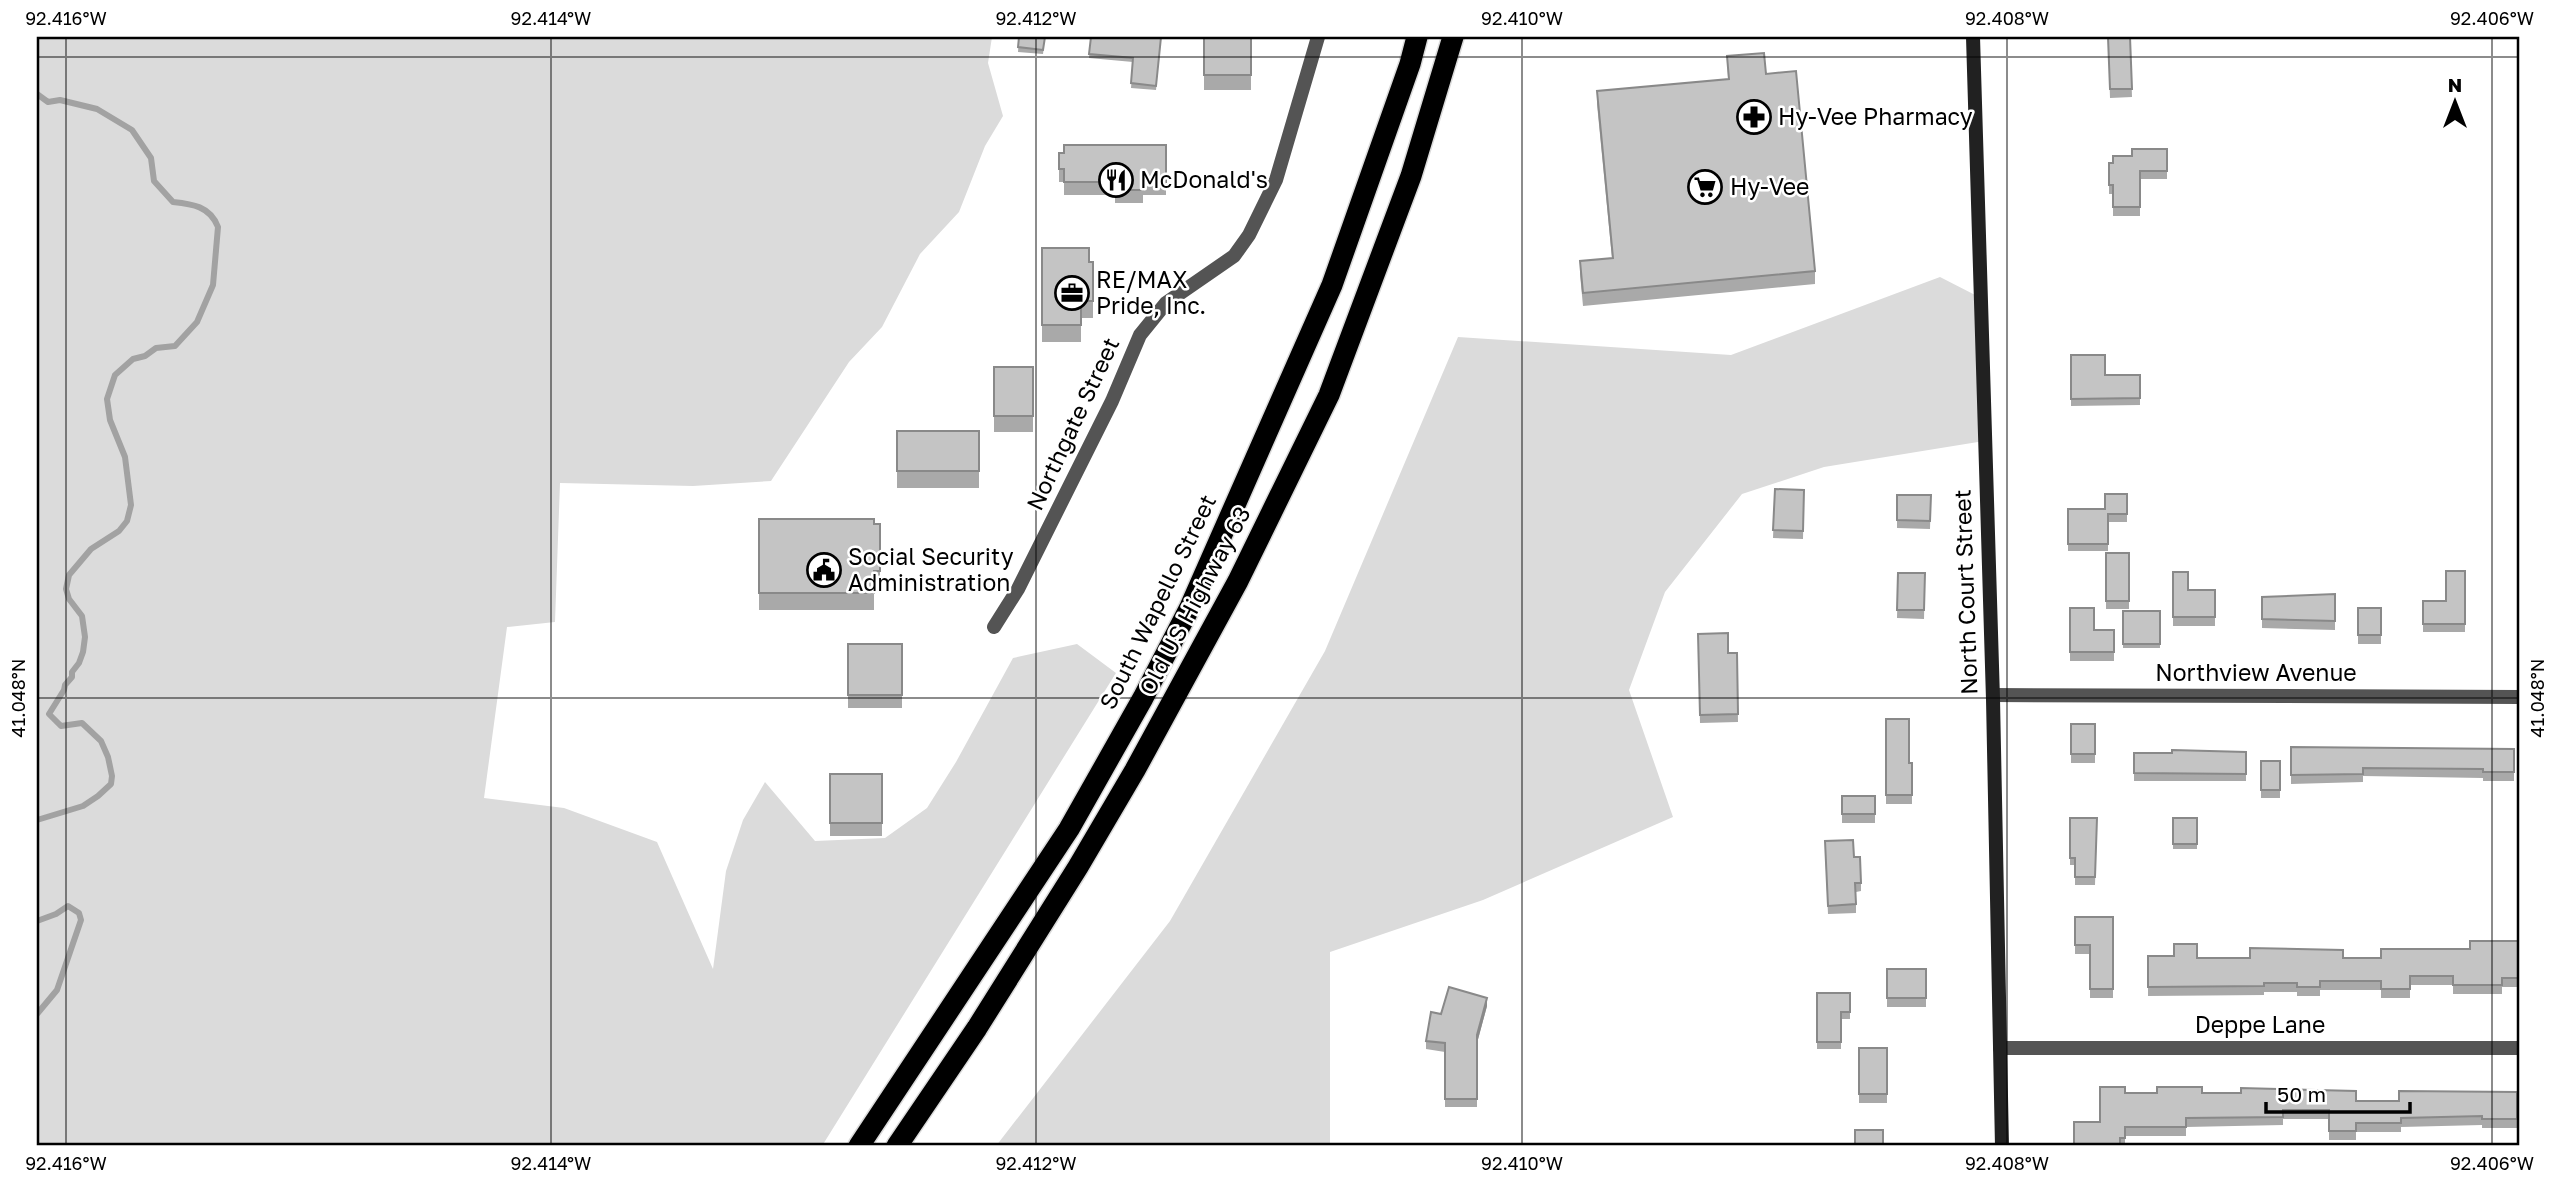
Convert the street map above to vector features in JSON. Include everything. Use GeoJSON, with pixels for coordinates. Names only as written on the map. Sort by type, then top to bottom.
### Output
{"type":"FeatureCollection","features":[{"type":"Feature","properties":{"kind":"highway","name":"South Wapello Street"},"geometry":{"type":"LineString","coordinates":[[859,1146],[1069,829],[1143,698],[1190,607],[1332,285],[1410,64],[1416,37]]}},
{"type":"Feature","properties":{"kind":"highway","name":"Old US Highway 63"},"geometry":{"type":"LineString","coordinates":[[897,1146],[977,1028],[1078,867],[1135,770],[1238,580],[1329,395],[1411,176],[1453,37]]}},
{"type":"Feature","properties":{"kind":"main road","name":"North Court Street"},"geometry":{"type":"LineString","coordinates":[[1973,37],[1993,695],[2002,1146]]}},
{"type":"Feature","properties":{"kind":"street","name":"Northgate Street"},"geometry":{"type":"LineString","coordinates":[[994,627],[1018,589],[1106,413],[1140,335],[1166,303],[1234,256],[1249,235],[1276,180],[1318,37]]}},
{"type":"Feature","properties":{"kind":"street","name":"Northview Avenue"},"geometry":{"type":"LineString","coordinates":[[1993,695],[2520,697]]}},
{"type":"Feature","properties":{"kind":"street","name":"Deppe Lane"},"geometry":{"type":"LineString","coordinates":[[2000,1048],[2520,1048]]}},
{"type":"Feature","properties":{"kind":"shaded area"},"geometry":{"type":"Polygon","coordinates":[[[37,37],[992,37],[988,63],[1003,116],[985,146],[959,212],[920,254],[882,327],[849,362],[771,481],[693,486],[560,483],[555,622],[507,627],[484,798],[564,808],[657,842],[713,969],[726,871],[743,820],[765,782],[815,841],[885,838],[927,808],[956,762],[1013,658],[1077,644],[1116,673],[822,1146],[37,1146],[37,37]]]}},
{"type":"Feature","properties":{"kind":"shaded area"},"geometry":{"type":"Polygon","coordinates":[[[1940,277],[1979,297],[1984,441],[1824,467],[1742,494],[1665,592],[1629,690],[1673,817],[1483,900],[1330,952],[1330,1146],[996,1146],[1170,921],[1325,651],[1458,337],[1731,355],[1940,277]]]}},
{"type":"Feature","properties":{"kind":"building"},"geometry":{"type":"Polygon","coordinates":[[[1019,37],[1045,37],[1043,50],[1018,47],[1019,37]]]}},
{"type":"Feature","properties":{"kind":"building"},"geometry":{"type":"Polygon","coordinates":[[[1091,37],[1161,37],[1156,86],[1131,83],[1133,58],[1089,54],[1091,37]]]}},
{"type":"Feature","properties":{"kind":"building"},"geometry":{"type":"Polygon","coordinates":[[[1204,37],[1251,37],[1251,75],[1204,75],[1204,37]]]}},
{"type":"Feature","properties":{"kind":"building"},"geometry":{"type":"Polygon","coordinates":[[[2108,37],[2130,37],[2132,89],[2110,89],[2108,37]]]}},
{"type":"Feature","properties":{"kind":"building","name":"Hy-Vee"},"geometry":{"type":"Polygon","coordinates":[[[1764,53],[1766,74],[1796,71],[1815,271],[1583,293],[1580,261],[1613,258],[1597,91],[1729,79],[1727,56],[1764,53]]]}},
{"type":"Feature","properties":{"kind":"building"},"geometry":{"type":"Polygon","coordinates":[[[1064,145],[1166,145],[1166,182],[1143,182],[1143,190],[1115,190],[1115,182],[1064,182],[1064,169],[1059,169],[1059,153],[1064,153],[1064,145]]]}},
{"type":"Feature","properties":{"kind":"building"},"geometry":{"type":"Polygon","coordinates":[[[2132,149],[2167,149],[2167,171],[2140,171],[2140,207],[2113,207],[2109,163],[2113,163],[2113,156],[2132,156],[2132,149]]]}},
{"type":"Feature","properties":{"kind":"building"},"geometry":{"type":"Polygon","coordinates":[[[1042,248],[1089,248],[1089,262],[1093,262],[1093,301],[1081,301],[1081,325],[1042,325],[1042,248]]]}},
{"type":"Feature","properties":{"kind":"building"},"geometry":{"type":"Polygon","coordinates":[[[2071,355],[2105,355],[2105,375],[2140,375],[2140,398],[2071,399],[2071,355]]]}},
{"type":"Feature","properties":{"kind":"building"},"geometry":{"type":"Polygon","coordinates":[[[994,367],[1033,367],[1033,416],[994,416],[994,367]]]}},
{"type":"Feature","properties":{"kind":"building"},"geometry":{"type":"Polygon","coordinates":[[[897,431],[979,431],[979,471],[897,471],[897,431]]]}},
{"type":"Feature","properties":{"kind":"building"},"geometry":{"type":"Polygon","coordinates":[[[1775,489],[1804,490],[1803,531],[1773,530],[1775,489]]]}},
{"type":"Feature","properties":{"kind":"building"},"geometry":{"type":"Polygon","coordinates":[[[2105,494],[2127,494],[2127,514],[2108,514],[2108,544],[2068,544],[2068,509],[2105,509],[2105,494]]]}},
{"type":"Feature","properties":{"kind":"building"},"geometry":{"type":"Polygon","coordinates":[[[1897,495],[1931,495],[1930,521],[1897,520],[1897,495]]]}},
{"type":"Feature","properties":{"kind":"building"},"geometry":{"type":"Polygon","coordinates":[[[759,519],[874,519],[874,524],[880,524],[880,571],[874,571],[874,593],[759,593],[759,519]]]}},
{"type":"Feature","properties":{"kind":"building"},"geometry":{"type":"Polygon","coordinates":[[[2106,553],[2129,553],[2129,601],[2106,601],[2106,553]]]}},
{"type":"Feature","properties":{"kind":"building"},"geometry":{"type":"Polygon","coordinates":[[[2446,571],[2465,571],[2465,624],[2423,624],[2423,601],[2446,601],[2446,571]]]}},
{"type":"Feature","properties":{"kind":"building"},"geometry":{"type":"Polygon","coordinates":[[[2173,572],[2188,572],[2188,590],[2215,590],[2215,617],[2173,617],[2173,572]]]}},
{"type":"Feature","properties":{"kind":"building"},"geometry":{"type":"Polygon","coordinates":[[[1898,573],[1925,573],[1924,610],[1897,610],[1898,573]]]}},
{"type":"Feature","properties":{"kind":"building"},"geometry":{"type":"Polygon","coordinates":[[[2335,594],[2335,621],[2262,619],[2262,597],[2335,594]]]}},
{"type":"Feature","properties":{"kind":"building"},"geometry":{"type":"Polygon","coordinates":[[[2070,608],[2094,608],[2094,630],[2114,630],[2114,652],[2070,652],[2070,608]]]}},
{"type":"Feature","properties":{"kind":"building"},"geometry":{"type":"Polygon","coordinates":[[[2358,608],[2381,608],[2381,635],[2358,635],[2358,608]]]}},
{"type":"Feature","properties":{"kind":"building"},"geometry":{"type":"Polygon","coordinates":[[[2123,611],[2160,611],[2160,644],[2123,644],[2123,611]]]}},
{"type":"Feature","properties":{"kind":"building"},"geometry":{"type":"Polygon","coordinates":[[[1728,633],[1728,653],[1737,653],[1738,714],[1700,715],[1698,634],[1728,633]]]}},
{"type":"Feature","properties":{"kind":"building"},"geometry":{"type":"Polygon","coordinates":[[[848,644],[902,644],[902,695],[848,695],[848,644]]]}},
{"type":"Feature","properties":{"kind":"building"},"geometry":{"type":"Polygon","coordinates":[[[1886,719],[1909,719],[1912,795],[1886,795],[1886,719]]]}},
{"type":"Feature","properties":{"kind":"building"},"geometry":{"type":"Polygon","coordinates":[[[2071,724],[2095,724],[2095,754],[2071,754],[2071,724]]]}},
{"type":"Feature","properties":{"kind":"building"},"geometry":{"type":"Polygon","coordinates":[[[2291,747],[2514,749],[2514,772],[2483,772],[2483,769],[2363,768],[2363,774],[2291,775],[2291,747]]]}},
{"type":"Feature","properties":{"kind":"building"},"geometry":{"type":"Polygon","coordinates":[[[2172,750],[2246,752],[2246,774],[2134,773],[2134,753],[2172,753],[2172,750]]]}},
{"type":"Feature","properties":{"kind":"building"},"geometry":{"type":"Polygon","coordinates":[[[2261,761],[2280,761],[2280,790],[2261,790],[2261,761]]]}},
{"type":"Feature","properties":{"kind":"building"},"geometry":{"type":"Polygon","coordinates":[[[830,774],[882,774],[882,823],[830,823],[830,774]]]}},
{"type":"Feature","properties":{"kind":"building"},"geometry":{"type":"Polygon","coordinates":[[[1842,796],[1875,796],[1875,814],[1842,814],[1842,796]]]}},
{"type":"Feature","properties":{"kind":"building"},"geometry":{"type":"Polygon","coordinates":[[[2070,818],[2097,818],[2095,877],[2075,877],[2075,858],[2070,858],[2070,818]]]}},
{"type":"Feature","properties":{"kind":"building"},"geometry":{"type":"Polygon","coordinates":[[[2173,818],[2197,818],[2197,844],[2173,844],[2173,818]]]}},
{"type":"Feature","properties":{"kind":"building"},"geometry":{"type":"Polygon","coordinates":[[[1853,840],[1854,857],[1860,857],[1861,883],[1855,883],[1856,904],[1828,906],[1825,841],[1853,840]]]}},
{"type":"Feature","properties":{"kind":"building"},"geometry":{"type":"Polygon","coordinates":[[[2075,917],[2113,917],[2113,989],[2090,989],[2090,945],[2075,945],[2075,917]]]}},
{"type":"Feature","properties":{"kind":"building"},"geometry":{"type":"Polygon","coordinates":[[[2470,941],[2520,941],[2520,978],[2502,978],[2502,985],[2453,985],[2453,976],[2410,976],[2410,989],[2381,989],[2381,981],[2320,981],[2320,987],[2297,987],[2297,983],[2264,983],[2264,986],[2148,987],[2148,956],[2174,956],[2174,944],[2197,944],[2197,958],[2250,958],[2250,948],[2343,950],[2343,958],[2381,958],[2381,949],[2470,949],[2470,941]]]}},
{"type":"Feature","properties":{"kind":"building"},"geometry":{"type":"Polygon","coordinates":[[[1887,969],[1926,969],[1926,998],[1887,998],[1887,969]]]}},
{"type":"Feature","properties":{"kind":"building"},"geometry":{"type":"Polygon","coordinates":[[[1449,987],[1487,998],[1477,1035],[1477,1099],[1445,1099],[1445,1043],[1426,1041],[1431,1012],[1441,1014],[1449,987]]]}},
{"type":"Feature","properties":{"kind":"building"},"geometry":{"type":"Polygon","coordinates":[[[1817,993],[1850,993],[1850,1012],[1841,1012],[1841,1042],[1817,1042],[1817,993]]]}},
{"type":"Feature","properties":{"kind":"building"},"geometry":{"type":"Polygon","coordinates":[[[1859,1048],[1887,1048],[1887,1094],[1859,1094],[1859,1048]]]}},
{"type":"Feature","properties":{"kind":"building"},"geometry":{"type":"Polygon","coordinates":[[[2100,1087],[2125,1087],[2125,1093],[2157,1093],[2157,1087],[2202,1087],[2202,1093],[2241,1093],[2241,1088],[2356,1091],[2356,1101],[2399,1101],[2399,1091],[2517,1092],[2517,1119],[2482,1119],[2482,1116],[2401,1118],[2401,1123],[2356,1123],[2356,1131],[2329,1131],[2329,1110],[2283,1110],[2283,1117],[2186,1118],[2186,1127],[2125,1127],[2125,1138],[2120,1138],[2120,1146],[2074,1146],[2074,1122],[2100,1122],[2100,1087]]]}},
{"type":"Feature","properties":{"kind":"building"},"geometry":{"type":"Polygon","coordinates":[[[1855,1130],[1883,1130],[1883,1146],[1855,1146],[1855,1130]]]}},
{"type":"Feature","properties":{"kind":"waterway"},"geometry":{"type":"LineString","coordinates":[[37,94],[48,102],[60,100],[97,109],[132,130],[151,158],[154,181],[173,202],[205,210],[218,227],[213,285],[197,322],[175,346],[156,348],[145,356],[133,359],[115,375],[107,399],[110,420],[125,457],[131,505],[127,521],[119,531],[91,549],[69,575],[66,589],[69,599],[82,616],[85,637],[83,652],[72,677],[49,714],[61,726],[82,723],[101,741],[108,757],[111,784],[83,806],[37,820]]}},
{"type":"Feature","properties":{"kind":"waterway"},"geometry":{"type":"LineString","coordinates":[[37,921],[68,906],[79,913],[81,920],[57,990],[37,1014]]}},
{"type":"Feature","properties":{"kind":"place","name":"Hy-Vee Pharmacy"},"geometry":{"type":"Point","coordinates":[1754,117]}},
{"type":"Feature","properties":{"kind":"place","name":"McDonald's"},"geometry":{"type":"Point","coordinates":[1116,180]}},
{"type":"Feature","properties":{"kind":"place","name":"Hy-Vee"},"geometry":{"type":"Point","coordinates":[1705,187]}},
{"type":"Feature","properties":{"kind":"place","name":"RE/MAX Pride, Inc."},"geometry":{"type":"Point","coordinates":[1072,293]}},
{"type":"Feature","properties":{"kind":"place","name":"Social Security Administration"},"geometry":{"type":"Point","coordinates":[824,570]}}]}
